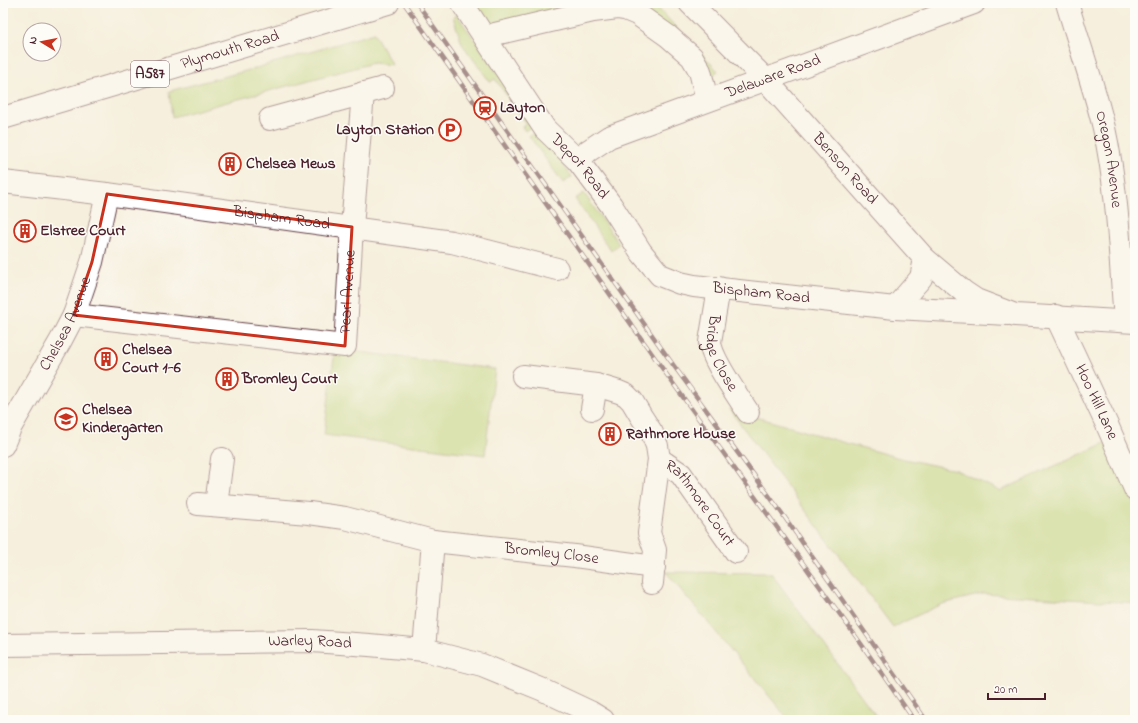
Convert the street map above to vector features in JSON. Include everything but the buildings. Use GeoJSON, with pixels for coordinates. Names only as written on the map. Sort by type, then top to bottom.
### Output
{"type":"FeatureCollection","features":[{"type":"Feature","properties":{"kind":"street","name":"Plymouth Road"},"geometry":{"type":"LineString","coordinates":[[3,118],[388,3]]}},
{"type":"Feature","properties":{"kind":"street","name":"Depot Road"},"geometry":{"type":"LineString","coordinates":[[462,3],[545,129],[578,161],[611,205],[641,252]]}},
{"type":"Feature","properties":{"kind":"street","name":"Benson Road"},"geometry":{"type":"LineString","coordinates":[[690,3],[765,79],[925,259],[964,292],[976,300],[1014,315]]}},
{"type":"Feature","properties":{"kind":"street","name":"Delaware Road"},"geometry":{"type":"LineString","coordinates":[[578,161],[588,151],[609,137],[706,100],[974,3]]}},
{"type":"Feature","properties":{"kind":"street","name":"Oregon Avenue"},"geometry":{"type":"LineString","coordinates":[[1067,3],[1104,128],[1112,174],[1130,322]]}},
{"type":"Feature","properties":{"kind":"street"},"geometry":{"type":"LineString","coordinates":[[486,39],[494,34],[593,12],[618,8],[625,9],[637,14],[685,49],[692,57],[700,71],[706,100]]}},
{"type":"Feature","properties":{"kind":"street"},"geometry":{"type":"LineString","coordinates":[[270,120],[373,90],[352,227]]}},
{"type":"Feature","properties":{"kind":"street","name":"Bispham Road"},"geometry":{"type":"LineString","coordinates":[[3,182],[107,194],[452,242],[557,269]]}},
{"type":"Feature","properties":{"kind":"street","name":"Chelsea Avenue"},"geometry":{"type":"LineString","coordinates":[[3,445],[10,428],[74,315],[92,262],[107,194]]}},
{"type":"Feature","properties":{"kind":"street","name":"Pearl Avenue"},"geometry":{"type":"LineString","coordinates":[[74,315],[345,346],[352,227]]}},
{"type":"Feature","properties":{"kind":"street","name":"Bispham Road"},"geometry":{"type":"LineString","coordinates":[[641,252],[660,275],[694,286],[895,308],[1056,316],[1130,322]]}},
{"type":"Feature","properties":{"kind":"street"},"geometry":{"type":"LineString","coordinates":[[895,308],[921,278],[925,259]]}},
{"type":"Feature","properties":{"kind":"street","name":"Bridge Close"},"geometry":{"type":"LineString","coordinates":[[719,288],[710,349],[748,412]]}},
{"type":"Feature","properties":{"kind":"street","name":"Hoo Hill Lane"},"geometry":{"type":"LineString","coordinates":[[1056,316],[1135,489]]}},
{"type":"Feature","properties":{"kind":"street"},"geometry":{"type":"LineString","coordinates":[[523,376],[596,385],[626,395],[632,401],[652,433],[657,446],[659,460]]}},
{"type":"Feature","properties":{"kind":"street"},"geometry":{"type":"LineString","coordinates":[[592,409],[596,385]]}},
{"type":"Feature","properties":{"kind":"street","name":"Bromley Close"},"geometry":{"type":"LineString","coordinates":[[222,459],[207,504],[309,513],[345,518],[433,540],[653,575],[655,550],[649,533],[659,460]]}},
{"type":"Feature","properties":{"kind":"street","name":"Rathmore Court"},"geometry":{"type":"LineString","coordinates":[[659,460],[681,474],[736,552]]}},
{"type":"Feature","properties":{"kind":"street"},"geometry":{"type":"LineString","coordinates":[[424,650],[433,540]]}},
{"type":"Feature","properties":{"kind":"street","name":"Warley Road"},"geometry":{"type":"LineString","coordinates":[[3,645],[312,641],[424,650],[482,665],[541,689],[590,712],[603,720]]}},
{"type":"Feature","properties":{"kind":"highlighted area"},"geometry":{"type":"Polygon","coordinates":[[[107,194],[352,227],[345,346],[74,315],[92,262],[107,194]]]}},
{"type":"Feature","properties":{"kind":"green space"},"geometry":{"type":"Polygon","coordinates":[[[477,3],[574,3],[488,27],[472,5],[477,3]]]}},
{"type":"Feature","properties":{"kind":"green space"},"geometry":{"type":"Polygon","coordinates":[[[631,3],[653,3],[718,71],[713,75],[703,59],[631,3]]]}},
{"type":"Feature","properties":{"kind":"green space"},"geometry":{"type":"Polygon","coordinates":[[[457,15],[535,124],[525,131],[522,127],[526,123],[495,79],[490,82],[462,44],[453,17],[457,15]]]}},
{"type":"Feature","properties":{"kind":"green space"},"geometry":{"type":"Polygon","coordinates":[[[374,33],[392,65],[373,63],[172,117],[169,91],[253,69],[374,33]]]}},
{"type":"Feature","properties":{"kind":"green space"},"geometry":{"type":"Polygon","coordinates":[[[534,133],[538,138],[543,135],[572,177],[563,183],[529,136],[534,133]]]}},
{"type":"Feature","properties":{"kind":"green space"},"geometry":{"type":"Polygon","coordinates":[[[584,193],[619,244],[611,251],[575,199],[584,193]]]}},
{"type":"Feature","properties":{"kind":"green space"},"geometry":{"type":"Polygon","coordinates":[[[335,349],[495,369],[485,455],[324,435],[335,349]]]}},
{"type":"Feature","properties":{"kind":"green space"},"geometry":{"type":"Polygon","coordinates":[[[729,409],[900,458],[956,470],[1000,491],[1107,442],[1135,504],[1135,603],[983,594],[942,604],[893,627],[729,409]]]}},
{"type":"Feature","properties":{"kind":"green space"},"geometry":{"type":"Polygon","coordinates":[[[666,572],[771,573],[879,720],[789,720],[666,572]]]}},
{"type":"Feature","properties":{"kind":"railway"},"geometry":{"type":"LineString","coordinates":[[404,3],[667,375],[862,645],[914,720]]}},
{"type":"Feature","properties":{"kind":"railway"},"geometry":{"type":"LineString","coordinates":[[417,3],[674,366],[781,512],[926,720]]}},
{"type":"Feature","properties":{"kind":"place","name":"Layton"},"geometry":{"type":"Point","coordinates":[485,108]}},
{"type":"Feature","properties":{"kind":"place","name":"Layton Station"},"geometry":{"type":"Point","coordinates":[450,130]}},
{"type":"Feature","properties":{"kind":"place","name":"Chelsea Mews"},"geometry":{"type":"Point","coordinates":[230,164]}},
{"type":"Feature","properties":{"kind":"place","name":"Elstree Court"},"geometry":{"type":"Point","coordinates":[25,231]}},
{"type":"Feature","properties":{"kind":"place","name":"Chelsea Court 1-6"},"geometry":{"type":"Point","coordinates":[106,359]}},
{"type":"Feature","properties":{"kind":"place","name":"Bromley Court"},"geometry":{"type":"Point","coordinates":[227,379]}},
{"type":"Feature","properties":{"kind":"place","name":"Chelsea Kindergarten"},"geometry":{"type":"Point","coordinates":[66,419]}},
{"type":"Feature","properties":{"kind":"place","name":"Rathmore House"},"geometry":{"type":"Point","coordinates":[610,434]}}]}
